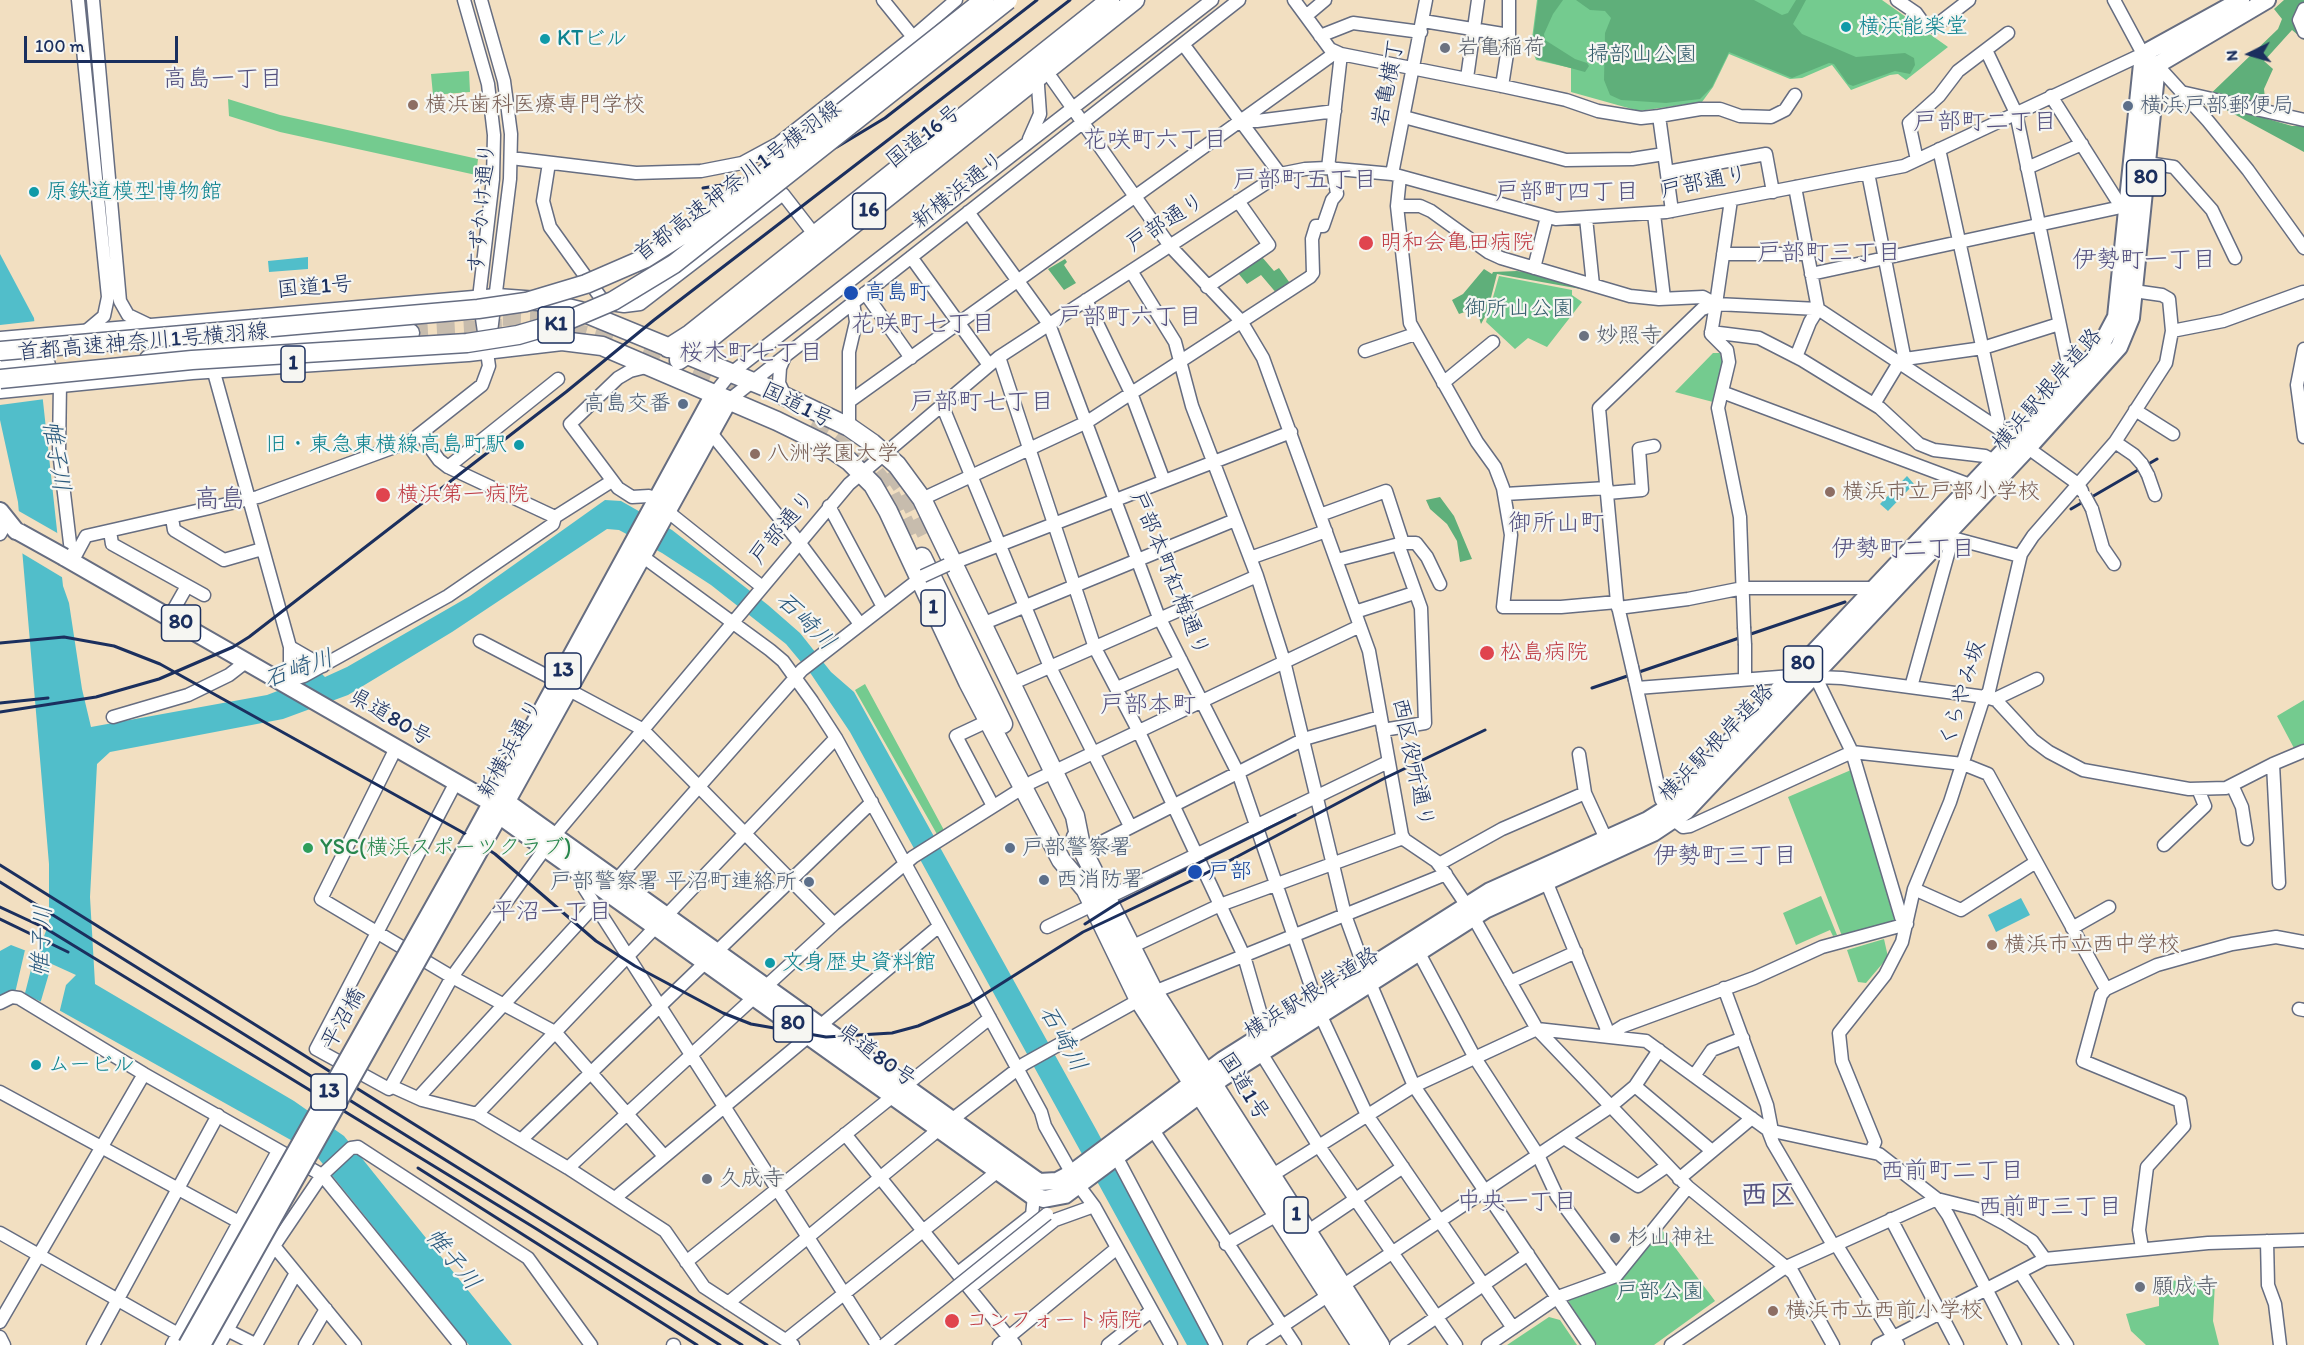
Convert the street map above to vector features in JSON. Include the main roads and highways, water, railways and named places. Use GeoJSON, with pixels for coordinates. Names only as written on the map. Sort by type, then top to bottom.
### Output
{"type":"FeatureCollection","features":[{"type":"Feature","properties":{"kind":"highway","name":"首都高速神奈川1号横羽線"},"geometry":{"type":"LineString","coordinates":[[0,351],[505,306],[547,297],[610,275],[646,258],[686,234],[983,0]]}},
{"type":"Feature","properties":{"kind":"highway","name":"首都高速神奈川1号横羽線"},"geometry":{"type":"LineString","coordinates":[[0,379],[192,360],[467,343],[518,335],[574,318],[621,297],[656,277],[696,249],[1008,0]]}},
{"type":"Feature","properties":{"kind":"highway","name":"国道16号"},"geometry":{"type":"LineString","coordinates":[[668,348],[698,328],[814,234],[1044,70],[1110,0]]}},
{"type":"Feature","properties":{"kind":"highway","name":"国道16号"},"geometry":{"type":"LineString","coordinates":[[651,366],[676,361],[687,356],[1044,70],[1135,0]]}},
{"type":"Feature","properties":{"kind":"highway"},"geometry":{"type":"LineString","coordinates":[[0,361],[487,318],[534,308],[591,290],[647,263],[686,234]]}},
{"type":"Feature","properties":{"kind":"highway","name":"国道1号"},"geometry":{"type":"LineString","coordinates":[[0,341],[488,298],[538,301],[580,311],[750,381],[849,427],[885,453],[922,499],[950,564],[1011,684],[1061,860],[1095,898],[1131,947],[1147,996]]}},
{"type":"Feature","properties":{"kind":"highway"},"geometry":{"type":"LineString","coordinates":[[580,311],[608,313],[666,336],[679,336],[698,328]]}},
{"type":"Feature","properties":{"kind":"highway","name":"国道1号"},"geometry":{"type":"LineString","coordinates":[[98,380],[135,364],[189,350],[409,327],[180,339],[102,331]]}},
{"type":"Feature","properties":{"kind":"highway","name":"国道1号"},"geometry":{"type":"LineString","coordinates":[[0,389],[213,369],[488,350],[562,341],[602,345],[824,444],[862,472],[888,511],[988,721],[1038,779]]}},
{"type":"Feature","properties":{"kind":"highway"},"geometry":{"type":"LineString","coordinates":[[0,370],[221,351],[332,347],[381,349]]}},
{"type":"Feature","properties":{"kind":"highway","name":"国道1号"},"geometry":{"type":"LineString","coordinates":[[920,536],[1038,779],[1082,848],[1095,898],[1147,996],[1202,1083],[1277,1215],[1380,1345]]}},
{"type":"Feature","properties":{"kind":"highway","name":"国道1号"},"geometry":{"type":"LineString","coordinates":[[1202,1083],[1271,1176],[1307,1232],[1361,1345]]}},
{"type":"Feature","properties":{"kind":"main road","name":"横浜駅根岸道路"},"geometry":{"type":"LineString","coordinates":[[2083,378],[2116,317],[2130,204],[2143,54],[2241,0]]}},
{"type":"Feature","properties":{"kind":"main road","name":"横浜駅根岸道路"},"geometry":{"type":"LineString","coordinates":[[1367,977],[1419,953],[1470,912],[1490,891],[1648,820],[1686,812],[1812,677],[1939,531],[2083,378],[2119,347],[2131,318],[2134,291],[2130,204],[2147,163],[2157,64],[2267,0]]}},
{"type":"Feature","properties":{"kind":"main road","name":"新横浜通り"},"geometry":{"type":"LineString","coordinates":[[659,511],[711,433],[721,397]]}},
{"type":"Feature","properties":{"kind":"main road","name":"新横浜通り"},"geometry":{"type":"LineString","coordinates":[[477,843],[500,807],[563,686],[642,548],[659,511],[721,397]]}},
{"type":"Feature","properties":{"kind":"main road","name":"横浜駅根岸道路"},"geometry":{"type":"LineString","coordinates":[[1202,1083],[1260,1053],[1318,1008],[1470,912],[1498,902],[1653,833],[1873,588],[1939,531],[1973,486],[1996,462],[2022,444]]}},
{"type":"Feature","properties":{"kind":"main road","name":"県道80号"},"geometry":{"type":"LineString","coordinates":[[7,526],[170,616],[500,807],[613,890],[711,956],[946,1124],[1039,1182],[1078,1179]]}},
{"type":"Feature","properties":{"kind":"main road","name":"県道80号"},"geometry":{"type":"LineString","coordinates":[[550,842],[580,873],[613,890]]}},
{"type":"Feature","properties":{"kind":"main road","name":"平沼橋"},"geometry":{"type":"LineString","coordinates":[[179,1341],[477,843]]}},
{"type":"Feature","properties":{"kind":"main road","name":"平沼橋"},"geometry":{"type":"LineString","coordinates":[[202,1345],[477,843]]}},
{"type":"Feature","properties":{"kind":"main road","name":"横浜駅根岸道路"},"geometry":{"type":"LineString","coordinates":[[1202,1083],[1266,1032],[1318,1008]]}},
{"type":"Feature","properties":{"kind":"main road","name":"県道80号"},"geometry":{"type":"LineString","coordinates":[[946,1124],[998,1171],[1034,1196],[1044,1198],[1078,1179],[1153,1130],[1202,1083]]}},
{"type":"Feature","properties":{"kind":"main road","name":"県道80号"},"geometry":{"type":"LineString","coordinates":[[1114,1154],[1202,1083]]}},
{"type":"Feature","properties":{"kind":"water","name":"帷子川"},"geometry":{"type":"Polygon","coordinates":[[[0,254],[34,318],[63,586],[69,603],[82,689],[91,727],[267,695],[322,674],[325,677],[347,667],[470,596],[605,500],[621,501],[672,530],[768,605],[800,633],[831,672],[854,692],[1097,1131],[1210,1345],[1187,1345],[850,732],[811,674],[786,644],[711,585],[662,553],[619,530],[607,529],[452,632],[348,695],[283,719],[110,752],[97,764],[90,897],[95,984],[294,1101],[344,1136],[512,1345],[469,1345],[314,1153],[57,1009],[24,994],[0,997],[0,951],[11,945],[37,955],[49,923],[49,864],[18,502],[0,420],[0,254]]]}},
{"type":"Feature","properties":{"kind":"water"},"geometry":{"type":"Polygon","coordinates":[[[308,257],[308,269],[269,272],[268,261],[308,257]]]}},
{"type":"Feature","properties":{"kind":"water"},"geometry":{"type":"Polygon","coordinates":[[[1907,476],[1914,484],[1888,511],[1880,504],[1907,476]]]}},
{"type":"Feature","properties":{"kind":"water"},"geometry":{"type":"Polygon","coordinates":[[[2021,898],[2030,915],[1996,932],[1988,915],[2021,898]]]}},
{"type":"Feature","properties":{"kind":"tunnel"},"geometry":{"type":"LineString","coordinates":[[476,316],[574,319]]}},
{"type":"Feature","properties":{"kind":"tunnel"},"geometry":{"type":"LineString","coordinates":[[410,333],[502,328]]}},
{"type":"Feature","properties":{"kind":"tunnel"},"geometry":{"type":"LineString","coordinates":[[541,329],[572,331],[614,343]]}},
{"type":"Feature","properties":{"kind":"tunnel"},"geometry":{"type":"LineString","coordinates":[[642,354],[735,394]]}},
{"type":"Feature","properties":{"kind":"tunnel"},"geometry":{"type":"LineString","coordinates":[[810,427],[831,438],[871,467],[888,489],[913,539]]}},
{"type":"Feature","properties":{"kind":"tunnel"},"geometry":{"type":"LineString","coordinates":[[891,471],[904,490],[926,534]]}},
{"type":"Feature","properties":{"kind":"railway"},"geometry":{"type":"LineString","coordinates":[[703,188],[746,181],[789,168],[837,147],[885,118],[1037,0]]}},
{"type":"Feature","properties":{"kind":"railway"},"geometry":{"type":"LineString","coordinates":[[0,712],[96,697],[159,679],[233,647],[249,637],[566,392],[654,320],[1070,0]]}},
{"type":"Feature","properties":{"kind":"railway"},"geometry":{"type":"LineString","coordinates":[[2071,509],[2157,459]]}},
{"type":"Feature","properties":{"kind":"railway"},"geometry":{"type":"LineString","coordinates":[[1592,688],[1845,602]]}},
{"type":"Feature","properties":{"kind":"railway"},"geometry":{"type":"LineString","coordinates":[[0,643],[64,637],[114,646],[160,664],[462,832],[495,854],[596,941],[635,966],[723,1013],[751,1024],[826,1037],[892,1033],[918,1026],[969,1004],[1083,932],[1197,878],[1383,779],[1485,730]]}},
{"type":"Feature","properties":{"kind":"railway"},"geometry":{"type":"LineString","coordinates":[[0,703],[48,698]]}},
{"type":"Feature","properties":{"kind":"railway"},"geometry":{"type":"LineString","coordinates":[[1085,924],[1118,903],[1295,815]]}},
{"type":"Feature","properties":{"kind":"railway"},"geometry":{"type":"LineString","coordinates":[[0,865],[767,1345]]}},
{"type":"Feature","properties":{"kind":"railway"},"geometry":{"type":"LineString","coordinates":[[0,882],[742,1345]]}},
{"type":"Feature","properties":{"kind":"railway"},"geometry":{"type":"LineString","coordinates":[[0,907],[45,928],[535,1228],[720,1345]]}},
{"type":"Feature","properties":{"kind":"railway"},"geometry":{"type":"LineString","coordinates":[[0,919],[68,952]]}},
{"type":"Feature","properties":{"kind":"railway"},"geometry":{"type":"LineString","coordinates":[[418,1168],[697,1345]]}},
{"type":"Feature","properties":{"kind":"place","name":"横浜能楽堂"},"geometry":{"type":"Point","coordinates":[1846,27]}},
{"type":"Feature","properties":{"kind":"place","name":"KTビル"},"geometry":{"type":"Point","coordinates":[545,39]}},
{"type":"Feature","properties":{"kind":"place","name":"岩亀稲荷"},"geometry":{"type":"Point","coordinates":[1445,48]}},
{"type":"Feature","properties":{"kind":"place","name":"横浜歯科医療専門学校"},"geometry":{"type":"Point","coordinates":[413,105]}},
{"type":"Feature","properties":{"kind":"place","name":"横浜戸部郵便局"},"geometry":{"type":"Point","coordinates":[2128,106]}},
{"type":"Feature","properties":{"kind":"place","name":"原鉄道模型博物館"},"geometry":{"type":"Point","coordinates":[34,192]}},
{"type":"Feature","properties":{"kind":"place","name":"明和会亀田病院"},"geometry":{"type":"Point","coordinates":[1366,243]}},
{"type":"Feature","properties":{"kind":"place","name":"高島町"},"geometry":{"type":"Point","coordinates":[851,293]}},
{"type":"Feature","properties":{"kind":"place","name":"妙照寺"},"geometry":{"type":"Point","coordinates":[1584,336]}},
{"type":"Feature","properties":{"kind":"place","name":"高島交番"},"geometry":{"type":"Point","coordinates":[683,404]}},
{"type":"Feature","properties":{"kind":"place","name":"旧・東急東横線高島町駅"},"geometry":{"type":"Point","coordinates":[519,445]}},
{"type":"Feature","properties":{"kind":"place","name":"八洲学園大学"},"geometry":{"type":"Point","coordinates":[755,454]}},
{"type":"Feature","properties":{"kind":"place","name":"横浜市立戸部小学校"},"geometry":{"type":"Point","coordinates":[1830,492]}},
{"type":"Feature","properties":{"kind":"place","name":"横浜第一病院"},"geometry":{"type":"Point","coordinates":[383,495]}},
{"type":"Feature","properties":{"kind":"place","name":"松島病院"},"geometry":{"type":"Point","coordinates":[1487,653]}},
{"type":"Feature","properties":{"kind":"place","name":"YSC(横浜スポーツクラブ)"},"geometry":{"type":"Point","coordinates":[308,848]}},
{"type":"Feature","properties":{"kind":"place","name":"戸部警察署"},"geometry":{"type":"Point","coordinates":[1010,848]}},
{"type":"Feature","properties":{"kind":"place","name":"戸部"},"geometry":{"type":"Point","coordinates":[1195,872]}},
{"type":"Feature","properties":{"kind":"place","name":"西消防署"},"geometry":{"type":"Point","coordinates":[1044,880]}},
{"type":"Feature","properties":{"kind":"place","name":"戸部警察署 平沼町連絡所"},"geometry":{"type":"Point","coordinates":[809,882]}},
{"type":"Feature","properties":{"kind":"place","name":"横浜市立西中学校"},"geometry":{"type":"Point","coordinates":[1992,945]}},
{"type":"Feature","properties":{"kind":"place","name":"文身歴史資料館"},"geometry":{"type":"Point","coordinates":[770,963]}},
{"type":"Feature","properties":{"kind":"place","name":"ムービル"},"geometry":{"type":"Point","coordinates":[36,1065]}},
{"type":"Feature","properties":{"kind":"place","name":"久成寺"},"geometry":{"type":"Point","coordinates":[707,1179]}},
{"type":"Feature","properties":{"kind":"place","name":"杉山神社"},"geometry":{"type":"Point","coordinates":[1615,1238]}},
{"type":"Feature","properties":{"kind":"place","name":"願成寺"},"geometry":{"type":"Point","coordinates":[2140,1287]}},
{"type":"Feature","properties":{"kind":"place","name":"横浜市立西前小学校"},"geometry":{"type":"Point","coordinates":[1773,1311]}},
{"type":"Feature","properties":{"kind":"place","name":"コンフォート病院"},"geometry":{"type":"Point","coordinates":[952,1321]}},
{"type":"Feature","properties":{"kind":"district","name":"高島一丁目"},"geometry":{"type":"Point","coordinates":[223,80]}},
{"type":"Feature","properties":{"kind":"district","name":"戸部町二丁目"},"geometry":{"type":"Point","coordinates":[1985,123]}},
{"type":"Feature","properties":{"kind":"district","name":"花咲町六丁目"},"geometry":{"type":"Point","coordinates":[1155,141]}},
{"type":"Feature","properties":{"kind":"district","name":"戸部町五丁目"},"geometry":{"type":"Point","coordinates":[1305,181]}},
{"type":"Feature","properties":{"kind":"district","name":"戸部町四丁目"},"geometry":{"type":"Point","coordinates":[1567,193]}},
{"type":"Feature","properties":{"kind":"district","name":"戸部町三丁目"},"geometry":{"type":"Point","coordinates":[1829,254]}},
{"type":"Feature","properties":{"kind":"district","name":"伊勢町一丁目"},"geometry":{"type":"Point","coordinates":[2144,261]}},
{"type":"Feature","properties":{"kind":"district","name":"戸部町六丁目"},"geometry":{"type":"Point","coordinates":[1130,318]}},
{"type":"Feature","properties":{"kind":"district","name":"花咲町七丁目"},"geometry":{"type":"Point","coordinates":[923,325]}},
{"type":"Feature","properties":{"kind":"district","name":"桜木町七丁目"},"geometry":{"type":"Point","coordinates":[751,354]}},
{"type":"Feature","properties":{"kind":"district","name":"戸部町七丁目"},"geometry":{"type":"Point","coordinates":[982,403]}},
{"type":"Feature","properties":{"kind":"district","name":"高島"},"geometry":{"type":"Point","coordinates":[220,500]}},
{"type":"Feature","properties":{"kind":"district","name":"御所山町"},"geometry":{"type":"Point","coordinates":[1556,524]}},
{"type":"Feature","properties":{"kind":"district","name":"伊勢町二丁目"},"geometry":{"type":"Point","coordinates":[1903,550]}},
{"type":"Feature","properties":{"kind":"district","name":"戸部本町"},"geometry":{"type":"Point","coordinates":[1148,706]}},
{"type":"Feature","properties":{"kind":"district","name":"伊勢町三丁目"},"geometry":{"type":"Point","coordinates":[1725,857]}},
{"type":"Feature","properties":{"kind":"district","name":"平沼一丁目"},"geometry":{"type":"Point","coordinates":[552,913]}},
{"type":"Feature","properties":{"kind":"district","name":"西前町二丁目"},"geometry":{"type":"Point","coordinates":[1952,1172]}},
{"type":"Feature","properties":{"kind":"district","name":"西区"},"geometry":{"type":"Point","coordinates":[1768,1197]}},
{"type":"Feature","properties":{"kind":"district","name":"中央一丁目"},"geometry":{"type":"Point","coordinates":[1517,1203]}},
{"type":"Feature","properties":{"kind":"district","name":"西前町三丁目"},"geometry":{"type":"Point","coordinates":[2050,1208]}},
{"type":"Feature","properties":{"kind":"park label","name":"掃部山公園"},"geometry":{"type":"Point","coordinates":[1642,55]}},
{"type":"Feature","properties":{"kind":"park label","name":"御所山公園"},"geometry":{"type":"Point","coordinates":[1519,309]}},
{"type":"Feature","properties":{"kind":"park label","name":"戸部公園"},"geometry":{"type":"Point","coordinates":[1660,1292]}},
{"type":"Feature","properties":{"kind":"water label","name":"石崎川"},"geometry":{"type":"Point","coordinates":[805,622]}},
{"type":"Feature","properties":{"kind":"water label","name":"石崎川"},"geometry":{"type":"Point","coordinates":[299,670]}},
{"type":"Feature","properties":{"kind":"water label","name":"石崎川"},"geometry":{"type":"Point","coordinates":[1062,1039]}}]}
